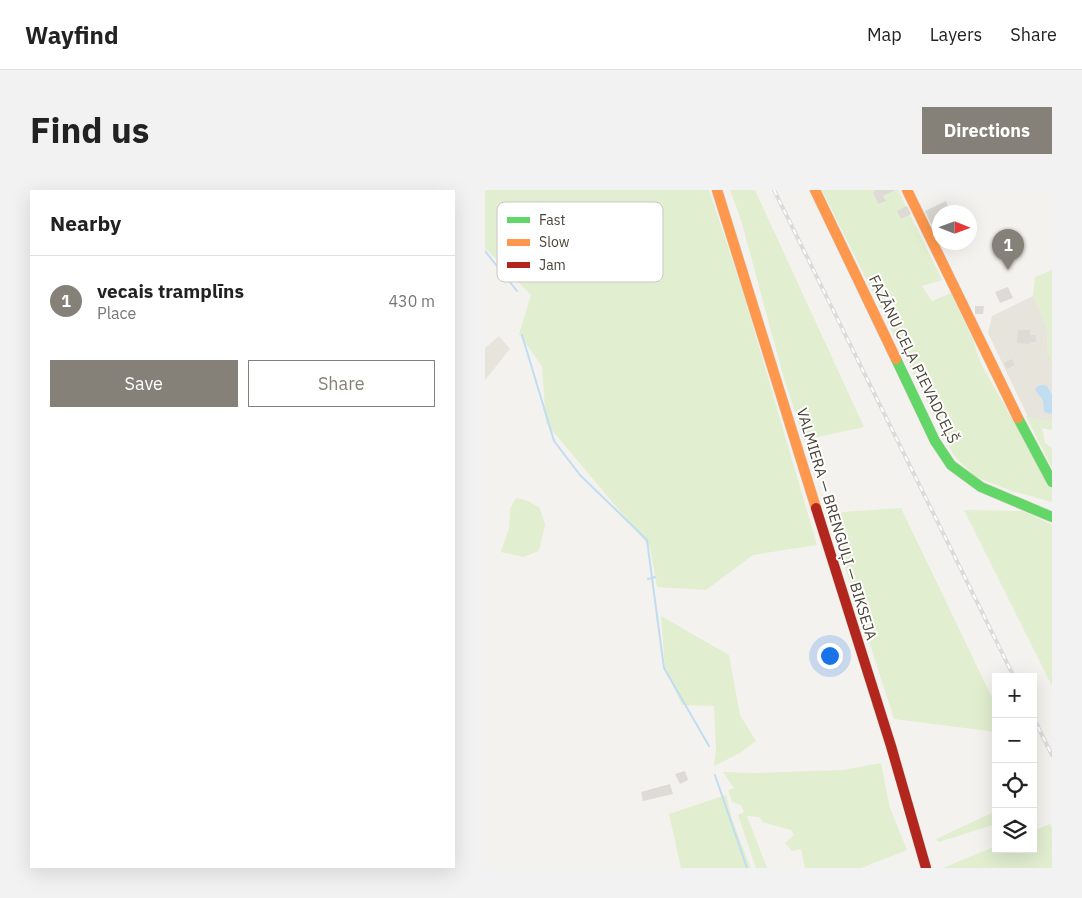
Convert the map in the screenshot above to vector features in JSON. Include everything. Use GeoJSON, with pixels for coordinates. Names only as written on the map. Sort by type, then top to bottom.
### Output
{"type":"FeatureCollection","features":[{"type":"Feature","properties":{"kind":"street","name":"VALMIERA — BRENGUĻI — BIKSEJA"},"geometry":{"type":"LineString","coordinates":[[717,190],[888,737],[926,868]]}},
{"type":"Feature","properties":{"kind":"street","name":"FAZĀNU CEĻA PIEVADCEĻŠ"},"geometry":{"type":"LineString","coordinates":[[815,190],[935,441],[951,465],[981,487],[1052,517]]}},
{"type":"Feature","properties":{"kind":"street"},"geometry":{"type":"LineString","coordinates":[[907,190],[1010,404],[1052,482]]}},
{"type":"Feature","properties":{"kind":"shaded area"},"geometry":{"type":"Polygon","coordinates":[[[1033,296],[1048,329],[1047,352],[1052,361],[1052,418],[1047,421],[1028,417],[988,333],[992,316],[1033,296]]]}},
{"type":"Feature","properties":{"kind":"shaded area"},"geometry":{"type":"Polygon","coordinates":[[[499,336],[510,349],[485,380],[485,348],[499,336]]]}},
{"type":"Feature","properties":{"kind":"green space"},"geometry":{"type":"Polygon","coordinates":[[[485,190],[709,190],[742,289],[817,545],[753,555],[706,590],[657,587],[650,547],[546,423],[542,366],[519,334],[531,295],[518,282],[663,282],[663,202],[497,202],[497,260],[485,248],[485,190]]]}},
{"type":"Feature","properties":{"kind":"green space"},"geometry":{"type":"Polygon","coordinates":[[[730,190],[755,190],[864,427],[804,440],[828,513],[901,508],[992,698],[992,731],[894,719],[783,375],[741,220],[730,190]]]}},
{"type":"Feature","properties":{"kind":"green space"},"geometry":{"type":"Polygon","coordinates":[[[822,190],[898,190],[942,280],[922,286],[932,301],[951,293],[973,340],[981,364],[1052,489],[1052,502],[1012,491],[976,477],[954,456],[822,190]]]}},
{"type":"Feature","properties":{"kind":"green space"},"geometry":{"type":"Polygon","coordinates":[[[1052,270],[1052,361],[1047,352],[1048,329],[1033,296],[1035,277],[1052,270]]]}},
{"type":"Feature","properties":{"kind":"green space"},"geometry":{"type":"Polygon","coordinates":[[[1026,416],[1047,421],[1052,418],[1052,430],[1042,428],[1045,443],[1052,448],[1052,468],[1026,416]]]}},
{"type":"Feature","properties":{"kind":"green space"},"geometry":{"type":"Polygon","coordinates":[[[516,498],[526,500],[540,508],[545,525],[539,551],[523,557],[501,552],[509,528],[510,509],[516,498]]]}},
{"type":"Feature","properties":{"kind":"green space"},"geometry":{"type":"Polygon","coordinates":[[[964,510],[1023,511],[1052,525],[1052,686],[964,510]]]}},
{"type":"Feature","properties":{"kind":"green space"},"geometry":{"type":"Polygon","coordinates":[[[661,616],[729,655],[740,715],[756,741],[740,753],[714,766],[716,749],[714,706],[682,705],[665,669],[661,616]]]}},
{"type":"Feature","properties":{"kind":"green space"},"geometry":{"type":"Polygon","coordinates":[[[881,763],[890,808],[907,850],[861,868],[805,868],[801,849],[792,851],[785,843],[794,835],[791,830],[762,822],[760,817],[747,816],[767,868],[756,868],[738,815],[744,812],[741,805],[732,802],[728,790],[734,788],[723,772],[754,773],[843,770],[881,763]]]}},
{"type":"Feature","properties":{"kind":"green space"},"geometry":{"type":"Polygon","coordinates":[[[726,795],[732,819],[751,868],[681,868],[669,814],[726,795]]]}},
{"type":"Feature","properties":{"kind":"green space"},"geometry":{"type":"Polygon","coordinates":[[[992,813],[992,825],[939,842],[936,839],[992,813]]]}},
{"type":"Feature","properties":{"kind":"green space"},"geometry":{"type":"Polygon","coordinates":[[[1050,824],[1052,828],[1052,868],[943,868],[992,848],[992,853],[1037,853],[1037,829],[1050,824]]]}},
{"type":"Feature","properties":{"kind":"water"},"geometry":{"type":"Polygon","coordinates":[[[1037,386],[1047,386],[1052,395],[1052,414],[1044,412],[1043,400],[1035,390],[1037,386]]]}},
{"type":"Feature","properties":{"kind":"building"},"geometry":{"type":"Polygon","coordinates":[[[877,190],[895,190],[883,196],[886,201],[878,204],[873,192],[877,190]]]}},
{"type":"Feature","properties":{"kind":"building"},"geometry":{"type":"Polygon","coordinates":[[[946,201],[947,205],[938,205],[946,201]]]}},
{"type":"Feature","properties":{"kind":"building"},"geometry":{"type":"Polygon","coordinates":[[[907,206],[911,214],[901,219],[897,211],[907,206]]]}},
{"type":"Feature","properties":{"kind":"building"},"geometry":{"type":"Polygon","coordinates":[[[932,208],[932,224],[931,224],[925,211],[932,208]]]}},
{"type":"Feature","properties":{"kind":"building"},"geometry":{"type":"Polygon","coordinates":[[[1008,287],[1013,298],[1000,303],[995,292],[1008,287]]]}},
{"type":"Feature","properties":{"kind":"building"},"geometry":{"type":"Polygon","coordinates":[[[975,306],[984,306],[983,314],[975,314],[975,306]]]}},
{"type":"Feature","properties":{"kind":"building"},"geometry":{"type":"Polygon","coordinates":[[[1018,330],[1030,330],[1030,335],[1036,335],[1036,342],[1030,342],[1030,344],[1017,343],[1018,330]]]}},
{"type":"Feature","properties":{"kind":"building"},"geometry":{"type":"Polygon","coordinates":[[[1012,359],[1015,365],[1007,369],[1004,363],[1012,359]]]}},
{"type":"Feature","properties":{"kind":"building"},"geometry":{"type":"Polygon","coordinates":[[[685,771],[688,780],[680,784],[675,774],[685,771]]]}},
{"type":"Feature","properties":{"kind":"building"},"geometry":{"type":"Polygon","coordinates":[[[670,784],[673,794],[643,801],[641,792],[670,784]]]}},
{"type":"Feature","properties":{"kind":"waterway"},"geometry":{"type":"LineString","coordinates":[[485,251],[497,266]]}},
{"type":"Feature","properties":{"kind":"waterway"},"geometry":{"type":"LineString","coordinates":[[510,282],[517,291]]}},
{"type":"Feature","properties":{"kind":"waterway"},"geometry":{"type":"LineString","coordinates":[[522,335],[554,441],[580,475],[647,540],[652,578],[648,579]]}},
{"type":"Feature","properties":{"kind":"waterway"},"geometry":{"type":"LineString","coordinates":[[655,577],[652,578],[664,668],[709,746]]}},
{"type":"Feature","properties":{"kind":"waterway"},"geometry":{"type":"LineString","coordinates":[[715,775],[747,868]]}},
{"type":"Feature","properties":{"kind":"railway"},"geometry":{"type":"LineString","coordinates":[[774,190],[1012,673]]}},
{"type":"Feature","properties":{"kind":"railway"},"geometry":{"type":"LineString","coordinates":[[1034,718],[1052,755]]}},
{"type":"Feature","properties":{"kind":"traffic: fast"},"geometry":{"type":"LineString","coordinates":[[896,359],[935,441],[951,465],[981,487],[1052,517]]}},
{"type":"Feature","properties":{"kind":"traffic: fast"},"geometry":{"type":"LineString","coordinates":[[1018,418],[1052,482]]}},
{"type":"Feature","properties":{"kind":"traffic: slow"},"geometry":{"type":"LineString","coordinates":[[717,190],[816,508]]}},
{"type":"Feature","properties":{"kind":"traffic: slow"},"geometry":{"type":"LineString","coordinates":[[815,190],[896,359]]}},
{"type":"Feature","properties":{"kind":"traffic: slow"},"geometry":{"type":"LineString","coordinates":[[907,190],[1018,418]]}},
{"type":"Feature","properties":{"kind":"traffic: jam"},"geometry":{"type":"LineString","coordinates":[[816,508],[891,746],[926,868]]}},
{"type":"Feature","properties":{"kind":"place","name":"vecais tramplīns"},"geometry":{"type":"Point","coordinates":[1008,270]}}]}
